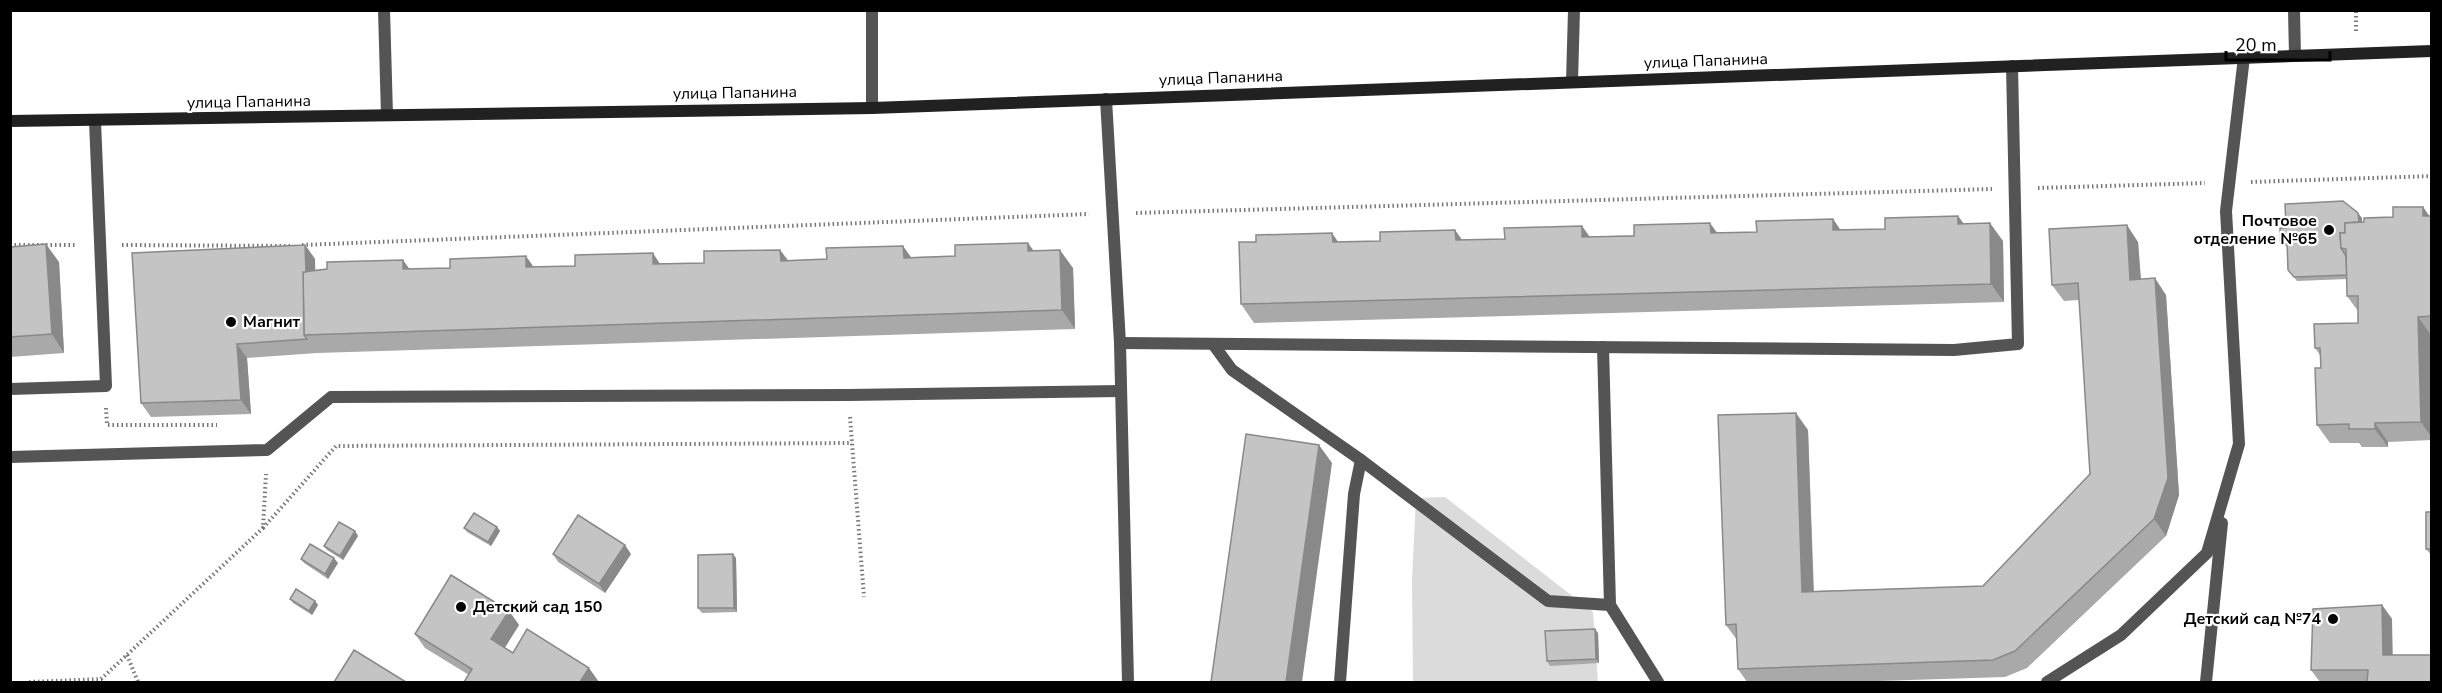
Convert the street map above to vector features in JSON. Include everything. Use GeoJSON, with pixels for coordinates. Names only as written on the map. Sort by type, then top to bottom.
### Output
{"type":"FeatureCollection","features":[{"type":"Feature","properties":{"kind":"street"},"geometry":{"type":"LineString","coordinates":[[384,10],[387,115]]}},
{"type":"Feature","properties":{"kind":"street"},"geometry":{"type":"LineString","coordinates":[[872,10],[873,108]]}},
{"type":"Feature","properties":{"kind":"street"},"geometry":{"type":"LineString","coordinates":[[1572,82],[1574,10]]}},
{"type":"Feature","properties":{"kind":"street"},"geometry":{"type":"LineString","coordinates":[[2294,10],[2295,56]]}},
{"type":"Feature","properties":{"kind":"street","name":"улица Папанина"},"geometry":{"type":"LineString","coordinates":[[10,121],[873,108],[2432,51]]}},
{"type":"Feature","properties":{"kind":"street"},"geometry":{"type":"LineString","coordinates":[[2048,682],[2121,635],[2207,554],[2239,444],[2226,212],[2244,57]]}},
{"type":"Feature","properties":{"kind":"street"},"geometry":{"type":"LineString","coordinates":[[1120,343],[1954,351],[2018,344],[2012,66]]}},
{"type":"Feature","properties":{"kind":"street"},"geometry":{"type":"LineString","coordinates":[[1106,99],[1120,343],[1128,682]]}},
{"type":"Feature","properties":{"kind":"street"},"geometry":{"type":"LineString","coordinates":[[10,389],[106,386],[95,121]]}},
{"type":"Feature","properties":{"kind":"street"},"geometry":{"type":"LineString","coordinates":[[1213,344],[1232,370],[1361,460],[1548,601],[1610,605]]}},
{"type":"Feature","properties":{"kind":"street"},"geometry":{"type":"LineString","coordinates":[[1603,347],[1610,605],[1658,682]]}},
{"type":"Feature","properties":{"kind":"street"},"geometry":{"type":"LineString","coordinates":[[10,457],[267,450],[331,397],[849,395],[1121,390]]}},
{"type":"Feature","properties":{"kind":"street"},"geometry":{"type":"LineString","coordinates":[[1340,682],[1354,494],[1361,460]]}},
{"type":"Feature","properties":{"kind":"street"},"geometry":{"type":"LineString","coordinates":[[2206,682],[2225,492]]}},
{"type":"Feature","properties":{"kind":"path"},"geometry":{"type":"LineString","coordinates":[[10,245],[297,246],[1112,213],[2432,176]]}},
{"type":"Feature","properties":{"kind":"path"},"geometry":{"type":"LineString","coordinates":[[106,386],[106,424],[226,425]]}},
{"type":"Feature","properties":{"kind":"path"},"geometry":{"type":"LineString","coordinates":[[849,395],[864,597]]}},
{"type":"Feature","properties":{"kind":"path"},"geometry":{"type":"LineString","coordinates":[[29,682],[101,679],[263,528],[336,446],[852,443]]}},
{"type":"Feature","properties":{"kind":"path"},"geometry":{"type":"LineString","coordinates":[[263,528],[267,450]]}},
{"type":"Feature","properties":{"kind":"path"},"geometry":{"type":"LineString","coordinates":[[127,655],[138,682]]}},
{"type":"Feature","properties":{"kind":"shaded area"},"geometry":{"type":"Polygon","coordinates":[[[1445,497],[1593,612],[1598,682],[1413,682],[1412,580],[1416,498],[1445,497]]]}},
{"type":"Feature","properties":{"kind":"building"},"geometry":{"type":"Polygon","coordinates":[[[2343,201],[2358,213],[2359,222],[2345,223],[2345,233],[2340,233],[2341,248],[2346,256],[2347,275],[2294,277],[2288,270],[2287,241],[2280,242],[2280,228],[2286,228],[2285,204],[2343,201]]]}},
{"type":"Feature","properties":{"kind":"building"},"geometry":{"type":"Polygon","coordinates":[[[2393,207],[2423,207],[2423,216],[2432,216],[2432,316],[2418,317],[2421,422],[2375,423],[2375,429],[2349,429],[2349,424],[2317,425],[2315,368],[2321,368],[2320,348],[2315,348],[2314,324],[2358,323],[2358,296],[2347,296],[2346,249],[2341,248],[2340,233],[2345,233],[2345,223],[2364,222],[2364,218],[2393,217],[2393,207]]]}},
{"type":"Feature","properties":{"kind":"building"},"geometry":{"type":"Polygon","coordinates":[[[1958,216],[1958,224],[1990,223],[1991,284],[1241,304],[1239,242],[1256,242],[1256,235],[1332,233],[1333,242],[1380,241],[1380,232],[1455,230],[1456,240],[1505,239],[1504,228],[1582,226],[1582,237],[1634,236],[1634,225],[1710,223],[1711,233],[1757,232],[1756,221],[1833,219],[1833,230],[1885,229],[1885,218],[1958,216]]]}},
{"type":"Feature","properties":{"kind":"building"},"geometry":{"type":"Polygon","coordinates":[[[2127,225],[2130,280],[2155,278],[2168,478],[2154,519],[2015,651],[1993,660],[1738,669],[1736,624],[1726,625],[1718,415],[1796,413],[1802,592],[1983,586],[2090,474],[2078,283],[2052,285],[2049,229],[2127,225]]]}},
{"type":"Feature","properties":{"kind":"building"},"geometry":{"type":"Polygon","coordinates":[[[1028,243],[1028,251],[1060,250],[1062,310],[304,335],[303,272],[327,269],[327,262],[403,260],[403,269],[450,268],[450,259],[526,256],[526,267],[575,266],[575,255],[653,253],[653,264],[704,263],[704,251],[780,250],[781,261],[827,259],[826,248],[903,246],[904,258],[955,256],[955,245],[1028,243]]]}},
{"type":"Feature","properties":{"kind":"building"},"geometry":{"type":"Polygon","coordinates":[[[46,244],[52,334],[10,337],[10,247],[46,244]]]}},
{"type":"Feature","properties":{"kind":"building","name":"Магнит"},"geometry":{"type":"Polygon","coordinates":[[[305,245],[304,335],[307,339],[237,344],[241,400],[141,403],[132,253],[305,245]]]}},
{"type":"Feature","properties":{"kind":"building"},"geometry":{"type":"Polygon","coordinates":[[[1246,434],[1319,445],[1286,682],[1211,682],[1246,434]]]}},
{"type":"Feature","properties":{"kind":"building"},"geometry":{"type":"Polygon","coordinates":[[[2426,512],[2432,512],[2432,549],[2426,549],[2426,512]]]}},
{"type":"Feature","properties":{"kind":"building"},"geometry":{"type":"Polygon","coordinates":[[[474,513],[497,527],[488,542],[464,528],[474,513]]]}},
{"type":"Feature","properties":{"kind":"building"},"geometry":{"type":"Polygon","coordinates":[[[578,515],[625,545],[599,584],[553,554],[578,515]]]}},
{"type":"Feature","properties":{"kind":"building"},"geometry":{"type":"Polygon","coordinates":[[[339,522],[355,531],[340,556],[324,546],[339,522]]]}},
{"type":"Feature","properties":{"kind":"building"},"geometry":{"type":"Polygon","coordinates":[[[310,544],[334,558],[325,574],[301,559],[310,544]]]}},
{"type":"Feature","properties":{"kind":"building"},"geometry":{"type":"Polygon","coordinates":[[[733,554],[734,608],[698,608],[698,555],[733,554]]]}},
{"type":"Feature","properties":{"kind":"building"},"geometry":{"type":"Polygon","coordinates":[[[451,575],[509,611],[491,639],[513,653],[527,629],[589,668],[580,682],[464,682],[472,669],[415,634],[451,575]]]}},
{"type":"Feature","properties":{"kind":"building"},"geometry":{"type":"Polygon","coordinates":[[[296,589],[315,601],[309,611],[290,599],[296,589]]]}},
{"type":"Feature","properties":{"kind":"building"},"geometry":{"type":"Polygon","coordinates":[[[2382,605],[2383,655],[2432,655],[2432,682],[2367,682],[2368,670],[2311,670],[2313,609],[2382,605]]]}},
{"type":"Feature","properties":{"kind":"building"},"geometry":{"type":"Polygon","coordinates":[[[1595,629],[1596,659],[1547,661],[1545,631],[1595,629]]]}},
{"type":"Feature","properties":{"kind":"building"},"geometry":{"type":"Polygon","coordinates":[[[354,650],[406,682],[334,682],[354,650]]]}},
{"type":"Feature","properties":{"kind":"place","name":"Почтовое отделение №65"},"geometry":{"type":"Point","coordinates":[2329,230]}},
{"type":"Feature","properties":{"kind":"place","name":"Магнит"},"geometry":{"type":"Point","coordinates":[231,322]}},
{"type":"Feature","properties":{"kind":"place","name":"Детский сад 150"},"geometry":{"type":"Point","coordinates":[461,607]}},
{"type":"Feature","properties":{"kind":"place","name":"Детский сад №74"},"geometry":{"type":"Point","coordinates":[2333,619]}}]}
